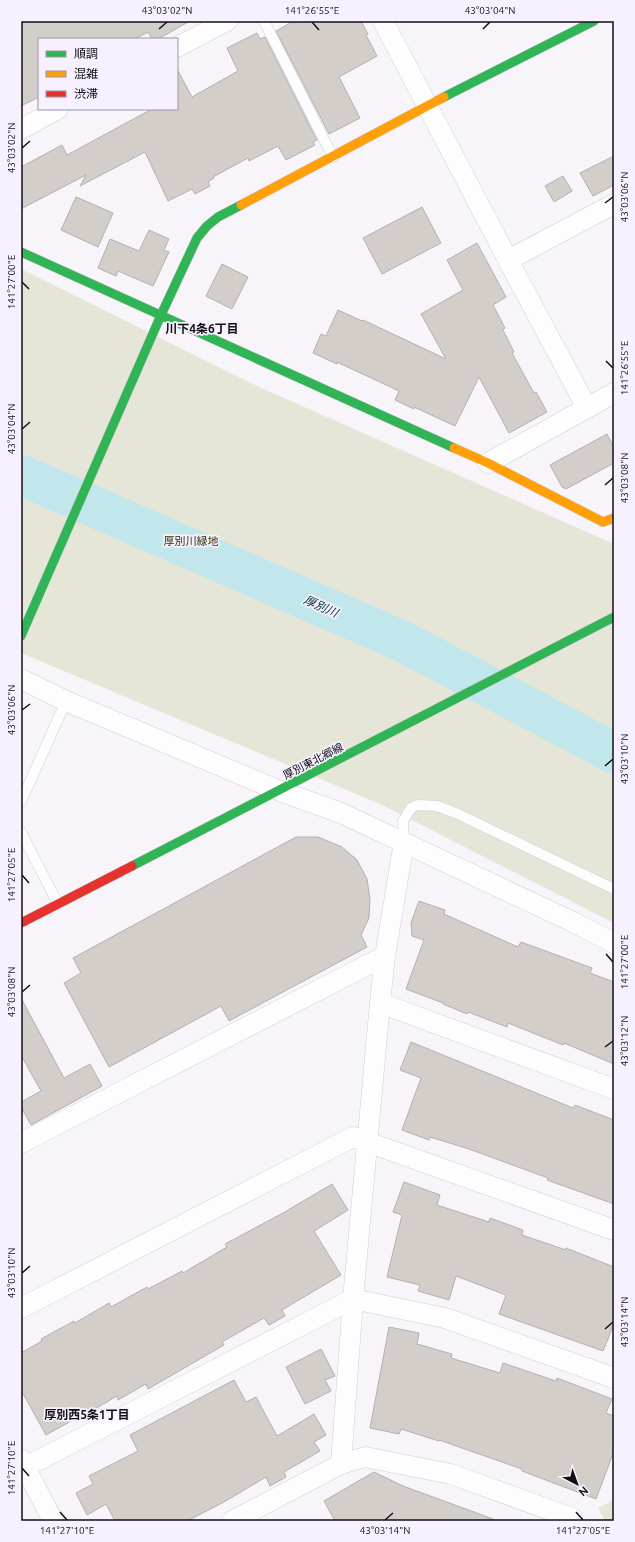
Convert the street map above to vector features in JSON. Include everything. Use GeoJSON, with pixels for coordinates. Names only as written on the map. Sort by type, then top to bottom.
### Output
{"type":"FeatureCollection","features":[{"type":"Feature","properties":{"kind":"street"},"geometry":{"type":"LineString","coordinates":[[178,45],[196,28],[227,21]]}},
{"type":"Feature","properties":{"kind":"street"},"geometry":{"type":"LineString","coordinates":[[384,21],[508,260],[587,408]]}},
{"type":"Feature","properties":{"kind":"street"},"geometry":{"type":"LineString","coordinates":[[22,630],[161,315],[197,238],[207,226],[218,217],[428,106],[594,21]]}},
{"type":"Feature","properties":{"kind":"street"},"geometry":{"type":"LineString","coordinates":[[21,129],[56,110]]}},
{"type":"Feature","properties":{"kind":"street"},"geometry":{"type":"LineString","coordinates":[[508,260],[614,204]]}},
{"type":"Feature","properties":{"kind":"street"},"geometry":{"type":"LineString","coordinates":[[21,252],[488,463],[603,522],[614,518]]}},
{"type":"Feature","properties":{"kind":"street"},"geometry":{"type":"LineString","coordinates":[[488,463],[614,394]]}},
{"type":"Feature","properties":{"kind":"street","name":"厚別東北郷線"},"geometry":{"type":"LineString","coordinates":[[21,923],[280,791],[614,617]]}},
{"type":"Feature","properties":{"kind":"street"},"geometry":{"type":"LineString","coordinates":[[21,679],[66,701],[280,791],[341,813],[614,943]]}},
{"type":"Feature","properties":{"kind":"street"},"geometry":{"type":"LineString","coordinates":[[341,1464],[352,1299],[380,1003],[385,956],[404,842]]}},
{"type":"Feature","properties":{"kind":"street"},"geometry":{"type":"LineString","coordinates":[[21,1143],[385,956]]}},
{"type":"Feature","properties":{"kind":"street"},"geometry":{"type":"LineString","coordinates":[[380,1003],[614,1089]]}},
{"type":"Feature","properties":{"kind":"street"},"geometry":{"type":"LineString","coordinates":[[21,1308],[353,1137],[614,1230]]}},
{"type":"Feature","properties":{"kind":"street"},"geometry":{"type":"LineString","coordinates":[[54,1521],[23,1463],[352,1299],[445,1318],[614,1378]]}},
{"type":"Feature","properties":{"kind":"street"},"geometry":{"type":"LineString","coordinates":[[232,1521],[341,1464],[365,1456],[451,1474],[572,1518],[573,1521]]}},
{"type":"Feature","properties":{"kind":"lane"},"geometry":{"type":"LineString","coordinates":[[264,21],[332,157]]}},
{"type":"Feature","properties":{"kind":"lane"},"geometry":{"type":"LineString","coordinates":[[21,802],[66,701]]}},
{"type":"Feature","properties":{"kind":"lane"},"geometry":{"type":"LineString","coordinates":[[404,842],[403,821],[411,808],[418,805],[437,806],[458,814],[614,889]]}},
{"type":"Feature","properties":{"kind":"lane"},"geometry":{"type":"LineString","coordinates":[[21,832],[58,904]]}},
{"type":"Feature","properties":{"kind":"green space","name":"厚別川緑地"},"geometry":{"type":"Polygon","coordinates":[[[21,269],[259,387],[614,544],[614,923],[380,804],[21,653],[21,269]]]}},
{"type":"Feature","properties":{"kind":"green space"},"geometry":{"type":"Polygon","coordinates":[[[614,1500],[614,1521],[605,1521],[598,1508],[614,1500]]]}},
{"type":"Feature","properties":{"kind":"building"},"geometry":{"type":"Polygon","coordinates":[[[21,21],[190,21],[160,38],[151,38],[148,32],[137,38],[38,38],[38,98],[21,106],[21,21]]]}},
{"type":"Feature","properties":{"kind":"building"},"geometry":{"type":"Polygon","coordinates":[[[294,21],[361,21],[368,34],[366,35],[377,56],[339,77],[360,118],[329,134],[276,31],[294,21]]]}},
{"type":"Feature","properties":{"kind":"building"},"geometry":{"type":"Polygon","coordinates":[[[257,33],[260,39],[265,37],[317,140],[313,142],[315,145],[286,160],[278,146],[249,161],[248,158],[213,177],[214,178],[208,182],[210,186],[195,194],[192,189],[168,201],[145,152],[80,186],[86,175],[21,209],[21,167],[62,145],[67,155],[150,110],[178,110],[178,71],[192,97],[238,71],[227,48],[257,33]]]}},
{"type":"Feature","properties":{"kind":"building"},"geometry":{"type":"Polygon","coordinates":[[[614,156],[614,185],[593,196],[580,173],[614,156]]]}},
{"type":"Feature","properties":{"kind":"building"},"geometry":{"type":"Polygon","coordinates":[[[563,176],[572,191],[554,202],[545,186],[563,176]]]}},
{"type":"Feature","properties":{"kind":"building"},"geometry":{"type":"Polygon","coordinates":[[[76,197],[113,213],[98,247],[61,230],[76,197]]]}},
{"type":"Feature","properties":{"kind":"building"},"geometry":{"type":"Polygon","coordinates":[[[422,207],[441,243],[382,274],[363,238],[422,207]]]}},
{"type":"Feature","properties":{"kind":"building"},"geometry":{"type":"Polygon","coordinates":[[[149,230],[169,239],[164,250],[169,252],[153,286],[118,271],[116,276],[98,268],[110,239],[139,251],[149,230]]]}},
{"type":"Feature","properties":{"kind":"building"},"geometry":{"type":"Polygon","coordinates":[[[477,243],[506,297],[493,305],[505,328],[503,330],[514,352],[512,353],[534,393],[536,392],[547,412],[509,433],[479,377],[455,426],[395,400],[399,391],[337,362],[337,364],[313,353],[321,334],[326,336],[338,310],[362,321],[363,320],[446,359],[421,314],[463,290],[447,260],[477,243]]]}},
{"type":"Feature","properties":{"kind":"building"},"geometry":{"type":"Polygon","coordinates":[[[222,264],[248,277],[232,309],[206,296],[222,264]]]}},
{"type":"Feature","properties":{"kind":"building"},"geometry":{"type":"Polygon","coordinates":[[[607,434],[614,448],[614,463],[566,489],[562,487],[550,465],[607,434]]]}},
{"type":"Feature","properties":{"kind":"building"},"geometry":{"type":"Polygon","coordinates":[[[296,837],[318,837],[342,847],[357,860],[367,879],[370,899],[369,918],[361,935],[367,947],[229,1021],[221,1006],[109,1067],[64,983],[81,973],[73,958],[296,837]]]}},
{"type":"Feature","properties":{"kind":"building"},"geometry":{"type":"Polygon","coordinates":[[[419,901],[445,910],[444,914],[518,947],[521,942],[592,968],[590,973],[614,982],[614,1064],[564,1043],[563,1045],[508,1023],[507,1027],[468,1012],[467,1014],[406,989],[424,940],[412,936],[411,923],[419,901]]]}},
{"type":"Feature","properties":{"kind":"building"},"geometry":{"type":"Polygon","coordinates":[[[21,998],[64,1078],[90,1064],[102,1086],[31,1125],[21,1107],[21,1102],[41,1091],[21,1055],[21,998]]]}},
{"type":"Feature","properties":{"kind":"building"},"geometry":{"type":"Polygon","coordinates":[[[411,1042],[573,1108],[575,1105],[614,1120],[614,1204],[547,1180],[548,1178],[469,1149],[430,1137],[429,1140],[402,1130],[421,1078],[400,1070],[411,1042]]]}},
{"type":"Feature","properties":{"kind":"building"},"geometry":{"type":"Polygon","coordinates":[[[404,1182],[440,1195],[437,1205],[489,1222],[490,1218],[523,1230],[522,1235],[566,1250],[566,1248],[614,1267],[614,1324],[603,1351],[499,1314],[506,1295],[456,1276],[449,1300],[418,1291],[420,1285],[387,1277],[402,1215],[393,1212],[404,1182]]]}},
{"type":"Feature","properties":{"kind":"building"},"geometry":{"type":"Polygon","coordinates":[[[332,1184],[348,1210],[314,1231],[341,1275],[282,1310],[285,1316],[269,1325],[264,1318],[222,1342],[224,1345],[148,1389],[146,1384],[118,1400],[117,1396],[46,1435],[21,1390],[21,1353],[42,1341],[41,1339],[74,1321],[75,1323],[109,1303],[111,1307],[147,1287],[148,1289],[182,1271],[183,1273],[227,1247],[225,1244],[283,1213],[332,1184]]]}},
{"type":"Feature","properties":{"kind":"building"},"geometry":{"type":"Polygon","coordinates":[[[389,1327],[419,1333],[417,1344],[452,1354],[451,1358],[500,1373],[503,1363],[556,1381],[557,1378],[612,1399],[606,1413],[614,1416],[614,1451],[596,1499],[522,1471],[522,1469],[439,1440],[401,1429],[399,1434],[370,1428],[389,1327]]]}},
{"type":"Feature","properties":{"kind":"building"},"geometry":{"type":"Polygon","coordinates":[[[321,1349],[335,1376],[325,1380],[331,1391],[305,1404],[286,1367],[321,1349]]]}},
{"type":"Feature","properties":{"kind":"building"},"geometry":{"type":"Polygon","coordinates":[[[234,1380],[246,1402],[256,1397],[277,1436],[314,1414],[326,1435],[314,1442],[320,1451],[284,1472],[286,1477],[270,1486],[266,1477],[224,1502],[187,1521],[115,1521],[106,1504],[87,1515],[76,1493],[93,1484],[89,1476],[138,1451],[130,1435],[234,1380]]]}},
{"type":"Feature","properties":{"kind":"building"},"geometry":{"type":"Polygon","coordinates":[[[374,1472],[403,1486],[493,1519],[493,1521],[335,1521],[324,1501],[374,1472]]]}},
{"type":"Feature","properties":{"kind":"waterway","name":"厚別川"},"geometry":{"type":"LineString","coordinates":[[21,475],[402,641],[614,753]]}},
{"type":"Feature","properties":{"kind":"traffic: fast"},"geometry":{"type":"LineString","coordinates":[[444,97],[594,21]]}},
{"type":"Feature","properties":{"kind":"traffic: fast"},"geometry":{"type":"LineString","coordinates":[[21,636],[161,315],[197,238],[207,226],[218,217],[241,205]]}},
{"type":"Feature","properties":{"kind":"traffic: fast"},"geometry":{"type":"LineString","coordinates":[[21,252],[454,448]]}},
{"type":"Feature","properties":{"kind":"traffic: fast"},"geometry":{"type":"LineString","coordinates":[[132,866],[614,617]]}},
{"type":"Feature","properties":{"kind":"traffic: slow"},"geometry":{"type":"LineString","coordinates":[[241,205],[444,97]]}},
{"type":"Feature","properties":{"kind":"traffic: slow"},"geometry":{"type":"LineString","coordinates":[[454,448],[488,463],[603,522],[614,518]]}},
{"type":"Feature","properties":{"kind":"traffic: jam"},"geometry":{"type":"LineString","coordinates":[[21,923],[132,866]]}},
{"type":"Feature","properties":{"kind":"district","name":"川下4条6丁目"},"geometry":{"type":"Point","coordinates":[202,328]}},
{"type":"Feature","properties":{"kind":"district","name":"厚別西5条1丁目"},"geometry":{"type":"Point","coordinates":[87,1414]}}]}
